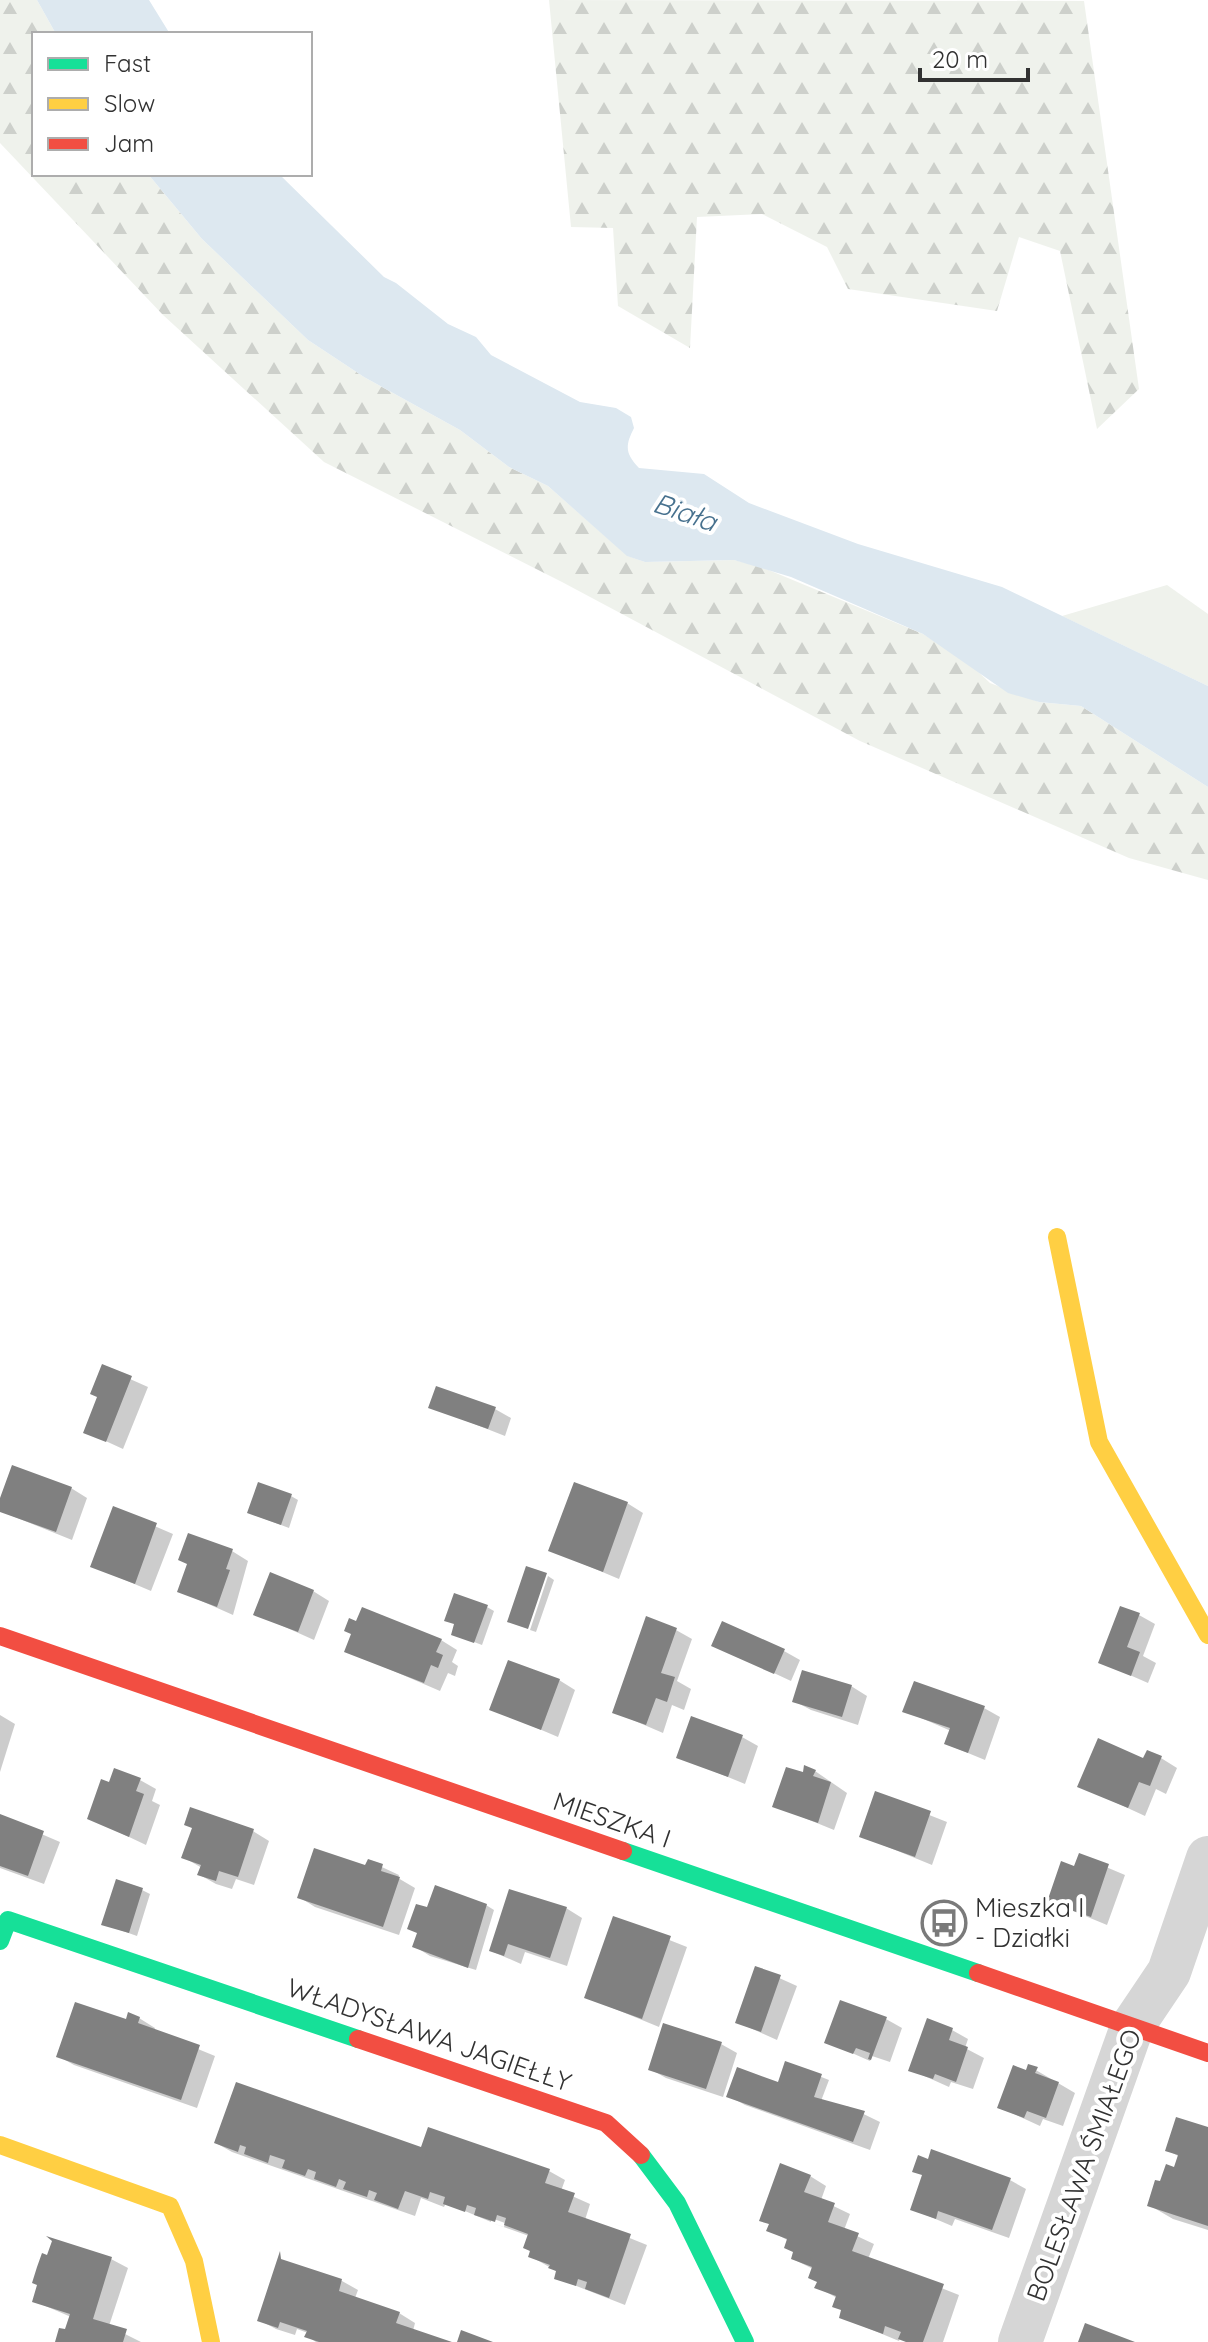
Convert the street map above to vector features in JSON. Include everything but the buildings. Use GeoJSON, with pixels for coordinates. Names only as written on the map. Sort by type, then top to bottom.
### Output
{"type":"FeatureCollection","features":[{"type":"Feature","properties":{"kind":"street"},"geometry":{"type":"LineString","coordinates":[[1057,1237],[1099,1442],[1208,1635]]}},
{"type":"Feature","properties":{"kind":"street","name":"MIESZKA I"},"geometry":{"type":"LineString","coordinates":[[0,1636],[1208,2053]]}},
{"type":"Feature","properties":{"kind":"street","name":"BOLESŁAWA ŚMIAŁEGO"},"geometry":{"type":"LineString","coordinates":[[1020,2342],[1132,2027],[1169,1972],[1208,1858]]}},
{"type":"Feature","properties":{"kind":"street","name":"WŁADYSŁAWA JAGIEŁŁY"},"geometry":{"type":"LineString","coordinates":[[0,1941],[8,1920],[606,2123],[647,2160],[677,2203],[745,2342]]}},
{"type":"Feature","properties":{"kind":"street"},"geometry":{"type":"LineString","coordinates":[[0,2145],[170,2206],[194,2261],[211,2342]]}},
{"type":"Feature","properties":{"kind":"green space"},"geometry":{"type":"Polygon","coordinates":[[[0,0],[37,0],[55,32],[32,32],[32,176],[150,176],[202,239],[308,340],[364,377],[460,430],[509,467],[548,486],[628,556],[645,562],[734,560],[759,566],[923,634],[970,664],[990,683],[1039,702],[1081,706],[1208,787],[1208,880],[1129,858],[860,741],[562,582],[324,462],[163,315],[0,143],[0,0]]]}},
{"type":"Feature","properties":{"kind":"green space"},"geometry":{"type":"Polygon","coordinates":[[[549,0],[1084,1],[1139,389],[1097,429],[1060,251],[1019,237],[997,311],[848,289],[827,247],[762,214],[697,217],[690,348],[618,306],[613,228],[571,227],[549,0]]]}},
{"type":"Feature","properties":{"kind":"green space"},"geometry":{"type":"Polygon","coordinates":[[[1167,585],[1208,614],[1208,686],[1062,616],[1167,585]]]}},
{"type":"Feature","properties":{"kind":"water"},"geometry":{"type":"Polygon","coordinates":[[[37,0],[149,0],[169,32],[55,32],[37,0]]]}},
{"type":"Feature","properties":{"kind":"water","name":"Biała"},"geometry":{"type":"Polygon","coordinates":[[[150,176],[281,176],[384,277],[448,324],[476,337],[491,355],[580,402],[616,408],[631,417],[634,428],[628,449],[639,468],[704,474],[749,503],[858,544],[1002,587],[1208,686],[1208,787],[1081,706],[1039,702],[1008,693],[923,634],[791,577],[734,560],[645,562],[627,556],[548,486],[509,467],[460,430],[364,377],[308,340],[202,239],[150,176]]]}},
{"type":"Feature","properties":{"kind":"traffic: fast"},"geometry":{"type":"LineString","coordinates":[[623,1851],[978,1973]]}},
{"type":"Feature","properties":{"kind":"traffic: fast"},"geometry":{"type":"LineString","coordinates":[[0,1941],[8,1920],[358,2039]]}},
{"type":"Feature","properties":{"kind":"traffic: fast"},"geometry":{"type":"LineString","coordinates":[[641,2155],[677,2203],[745,2342]]}},
{"type":"Feature","properties":{"kind":"traffic: slow"},"geometry":{"type":"LineString","coordinates":[[1057,1237],[1099,1442],[1208,1635]]}},
{"type":"Feature","properties":{"kind":"traffic: slow"},"geometry":{"type":"LineString","coordinates":[[0,2145],[170,2206],[194,2261],[211,2342]]}},
{"type":"Feature","properties":{"kind":"traffic: jam"},"geometry":{"type":"LineString","coordinates":[[0,1636],[623,1851]]}},
{"type":"Feature","properties":{"kind":"traffic: jam"},"geometry":{"type":"LineString","coordinates":[[978,1973],[1208,2053]]}},
{"type":"Feature","properties":{"kind":"traffic: jam"},"geometry":{"type":"LineString","coordinates":[[358,2039],[606,2123],[641,2155]]}},
{"type":"Feature","properties":{"kind":"place","name":"Mieszka I - Działki"},"geometry":{"type":"Point","coordinates":[944,1923]}}]}
